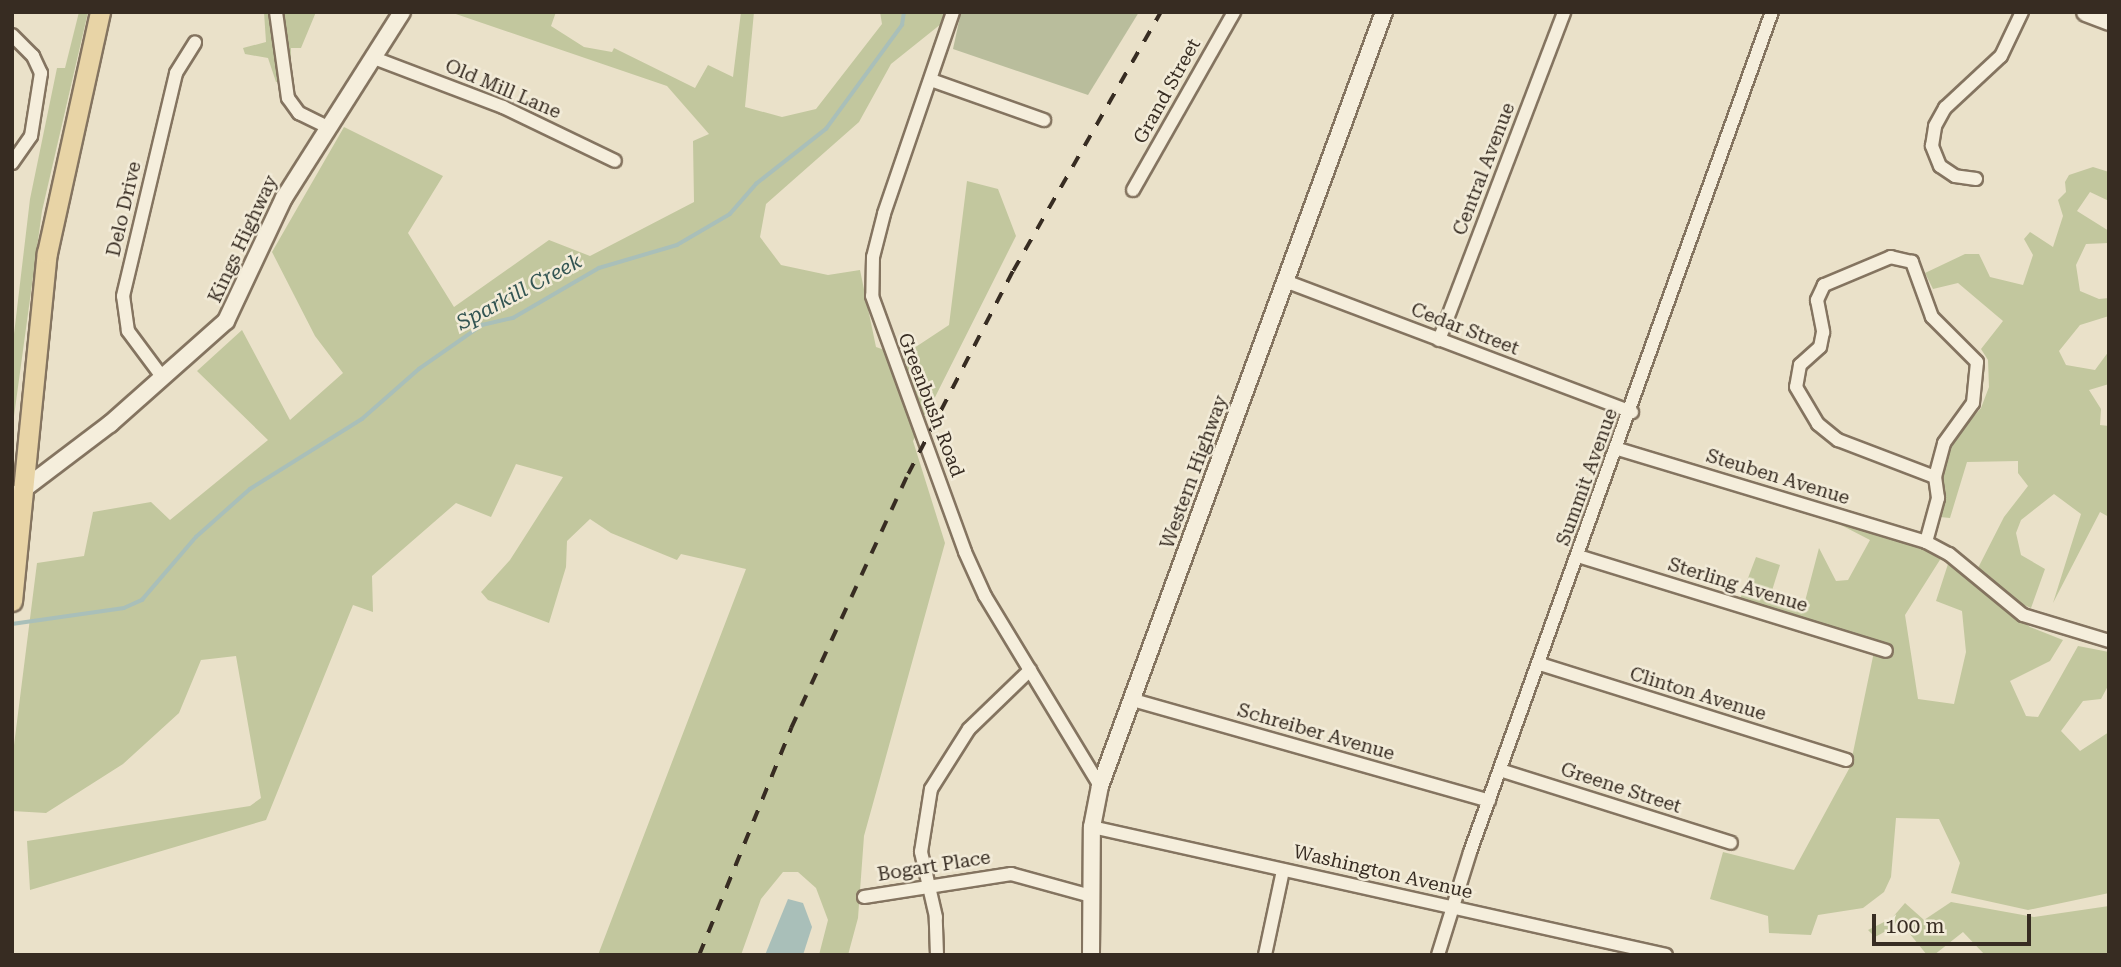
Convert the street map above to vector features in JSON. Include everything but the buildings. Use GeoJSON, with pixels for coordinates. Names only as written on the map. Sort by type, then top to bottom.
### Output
{"type":"FeatureCollection","features":[{"type":"Feature","properties":{"kind":"main road"},"geometry":{"type":"LineString","coordinates":[[12,601],[18,495],[47,253],[100,12]]}},
{"type":"Feature","properties":{"kind":"main road"},"geometry":{"type":"LineString","coordinates":[[2086,12],[2109,21]]}},
{"type":"Feature","properties":{"kind":"street"},"geometry":{"type":"LineString","coordinates":[[276,12],[288,98],[299,113],[328,127]]}},
{"type":"Feature","properties":{"kind":"street","name":"Kings Highway"},"geometry":{"type":"LineString","coordinates":[[18,495],[163,378],[226,321],[284,198],[402,12]]}},
{"type":"Feature","properties":{"kind":"street","name":"Greenbush Road"},"geometry":{"type":"LineString","coordinates":[[953,12],[884,214],[873,257],[872,296],[965,552],[985,596],[1100,786]]}},
{"type":"Feature","properties":{"kind":"street","name":"Grand Street"},"geometry":{"type":"LineString","coordinates":[[1133,190],[1234,12]]}},
{"type":"Feature","properties":{"kind":"street","name":"Western Highway"},"geometry":{"type":"LineString","coordinates":[[1091,955],[1092,827],[1100,786],[1384,12]]}},
{"type":"Feature","properties":{"kind":"street","name":"Central Avenue"},"geometry":{"type":"LineString","coordinates":[[1439,340],[1564,12]]}},
{"type":"Feature","properties":{"kind":"street","name":"Summit Avenue"},"geometry":{"type":"LineString","coordinates":[[1438,955],[1489,801],[1632,412],[1772,12]]}},
{"type":"Feature","properties":{"kind":"street"},"geometry":{"type":"LineString","coordinates":[[1976,179],[1955,176],[1940,166],[1932,146],[1935,126],[1945,108],[2001,55],[2022,12]]}},
{"type":"Feature","properties":{"kind":"street"},"geometry":{"type":"LineString","coordinates":[[12,34],[33,56],[41,73],[30,136],[12,163]]}},
{"type":"Feature","properties":{"kind":"street","name":"Delo Drive"},"geometry":{"type":"LineString","coordinates":[[163,378],[128,331],[123,296],[176,73],[195,43]]}},
{"type":"Feature","properties":{"kind":"street","name":"Old Mill Lane"},"geometry":{"type":"LineString","coordinates":[[374,58],[503,107],[615,161]]}},
{"type":"Feature","properties":{"kind":"street"},"geometry":{"type":"LineString","coordinates":[[931,80],[1044,120]]}},
{"type":"Feature","properties":{"kind":"street"},"geometry":{"type":"LineString","coordinates":[[1926,542],[1938,498],[1935,477],[1944,443],[1973,403],[1977,362],[1932,317],[1912,262],[1891,257],[1824,285],[1817,300],[1823,332],[1820,347],[1800,365],[1796,387],[1818,424],[1838,440],[1935,477]]}},
{"type":"Feature","properties":{"kind":"street","name":"Cedar Street"},"geometry":{"type":"LineString","coordinates":[[1285,281],[1632,412]]}},
{"type":"Feature","properties":{"kind":"street","name":"Steuben Avenue"},"geometry":{"type":"LineString","coordinates":[[1618,449],[1926,542],[1949,554],[2023,615],[2109,641]]}},
{"type":"Feature","properties":{"kind":"street","name":"Sterling Avenue"},"geometry":{"type":"LineString","coordinates":[[1578,555],[1886,651]]}},
{"type":"Feature","properties":{"kind":"street","name":"Clinton Avenue"},"geometry":{"type":"LineString","coordinates":[[1540,664],[1846,760]]}},
{"type":"Feature","properties":{"kind":"street"},"geometry":{"type":"LineString","coordinates":[[937,955],[929,886],[921,852],[931,789],[969,729],[1030,670]]}},
{"type":"Feature","properties":{"kind":"street","name":"Schreiber Avenue"},"geometry":{"type":"LineString","coordinates":[[1133,700],[1489,801]]}},
{"type":"Feature","properties":{"kind":"street","name":"Greene Street"},"geometry":{"type":"LineString","coordinates":[[1500,770],[1731,843]]}},
{"type":"Feature","properties":{"kind":"street","name":"Washington Avenue"},"geometry":{"type":"LineString","coordinates":[[1092,827],[1454,908],[1607,949],[1666,955]]}},
{"type":"Feature","properties":{"kind":"street"},"geometry":{"type":"LineString","coordinates":[[1265,955],[1283,870]]}},
{"type":"Feature","properties":{"kind":"street","name":"Bogart Place"},"geometry":{"type":"LineString","coordinates":[[864,897],[1011,874],[1091,896]]}},
{"type":"Feature","properties":{"kind":"green space"},"geometry":{"type":"Polygon","coordinates":[[[79,12],[88,12],[42,211],[12,431],[12,351],[30,199],[57,68],[65,68],[79,12]]]}},
{"type":"Feature","properties":{"kind":"green space"},"geometry":{"type":"Polygon","coordinates":[[[264,12],[316,12],[301,48],[291,48],[291,80],[276,82],[268,58],[245,54],[243,48],[266,42],[264,12]]]}},
{"type":"Feature","properties":{"kind":"green space"},"geometry":{"type":"Polygon","coordinates":[[[450,12],[556,12],[551,26],[584,47],[612,52],[614,48],[695,88],[708,65],[733,77],[741,12],[754,12],[745,107],[782,117],[816,109],[882,24],[880,12],[947,12],[946,20],[891,64],[859,122],[766,204],[760,237],[781,265],[828,275],[860,270],[876,347],[902,356],[949,325],[967,181],[998,189],[1016,236],[913,441],[945,543],[864,836],[858,918],[848,955],[819,955],[828,920],[816,888],[798,872],[783,872],[761,899],[741,955],[598,955],[746,569],[681,554],[677,560],[611,533],[590,519],[567,541],[566,567],[549,623],[488,600],[481,592],[510,560],[563,477],[516,464],[491,517],[456,503],[372,576],[373,612],[353,605],[266,820],[30,890],[27,841],[250,806],[261,798],[236,656],[201,660],[179,713],[123,764],[46,813],[12,811],[12,761],[37,563],[84,556],[93,512],[151,502],[170,520],[268,440],[197,371],[242,330],[290,420],[343,373],[315,336],[272,252],[344,127],[443,176],[408,233],[454,307],[549,240],[590,256],[694,202],[693,141],[709,134],[667,86],[450,12]]]}},
{"type":"Feature","properties":{"kind":"green space"},"geometry":{"type":"Polygon","coordinates":[[[961,12],[1139,12],[1088,95],[953,49],[961,12]]]}},
{"type":"Feature","properties":{"kind":"green space"},"geometry":{"type":"Polygon","coordinates":[[[2093,167],[2109,172],[2109,201],[2090,192],[2077,211],[2109,231],[2109,243],[2086,244],[2076,265],[2080,291],[2099,299],[2109,298],[2109,316],[2080,325],[2059,351],[2066,365],[2095,370],[2109,351],[2109,384],[2089,390],[2101,409],[2100,425],[2109,426],[2109,517],[2100,512],[2053,603],[2081,514],[2054,494],[2021,520],[2016,533],[2021,555],[2045,569],[2031,608],[2015,601],[1978,568],[2004,517],[2028,486],[2018,473],[2018,461],[1967,462],[1950,518],[1940,517],[1941,476],[1950,444],[1981,408],[1989,387],[1988,360],[1981,349],[2003,321],[1958,283],[1933,289],[1925,273],[1965,254],[1979,254],[1990,277],[2023,285],[2033,255],[2024,239],[2030,232],[2053,247],[2063,216],[2058,200],[2066,192],[2065,182],[2069,175],[2093,167]]]}},
{"type":"Feature","properties":{"kind":"green space"},"geometry":{"type":"Polygon","coordinates":[[[1844,522],[1943,555],[1905,615],[1918,699],[1954,704],[1966,652],[1962,611],[1936,601],[1948,564],[2030,627],[2063,640],[2050,661],[2010,681],[2026,716],[2038,717],[2078,646],[2109,652],[2109,684],[2101,699],[2083,701],[2061,731],[2080,751],[2109,732],[2109,893],[2028,910],[1951,893],[1960,863],[1939,819],[1896,818],[1891,877],[1884,892],[1863,908],[1818,915],[1811,935],[1769,933],[1768,916],[1710,899],[1723,852],[1794,870],[1850,767],[1876,642],[1740,599],[1756,557],[1780,565],[1770,597],[1804,605],[1819,548],[1836,581],[1848,580],[1870,540],[1841,525],[1844,522]]]}},
{"type":"Feature","properties":{"kind":"green space"},"geometry":{"type":"Polygon","coordinates":[[[1951,902],[2034,917],[2109,906],[2109,955],[1985,955],[1963,932],[1934,955],[1927,955],[1901,923],[1875,937],[1868,930],[1892,918],[1905,903],[1924,920],[1951,902]]]}},
{"type":"Feature","properties":{"kind":"water"},"geometry":{"type":"Polygon","coordinates":[[[788,899],[803,903],[812,927],[803,955],[765,955],[788,899]]]}},
{"type":"Feature","properties":{"kind":"waterway","name":"Sparkill Creek"},"geometry":{"type":"LineString","coordinates":[[12,624],[124,608],[142,600],[196,537],[250,489],[362,419],[419,369],[482,325],[513,318],[599,268],[677,245],[730,214],[756,184],[826,129],[902,25],[904,12]]}},
{"type":"Feature","properties":{"kind":"railway"},"geometry":{"type":"LineString","coordinates":[[699,955],[791,728],[908,474],[1013,271],[1161,12]]}}]}
